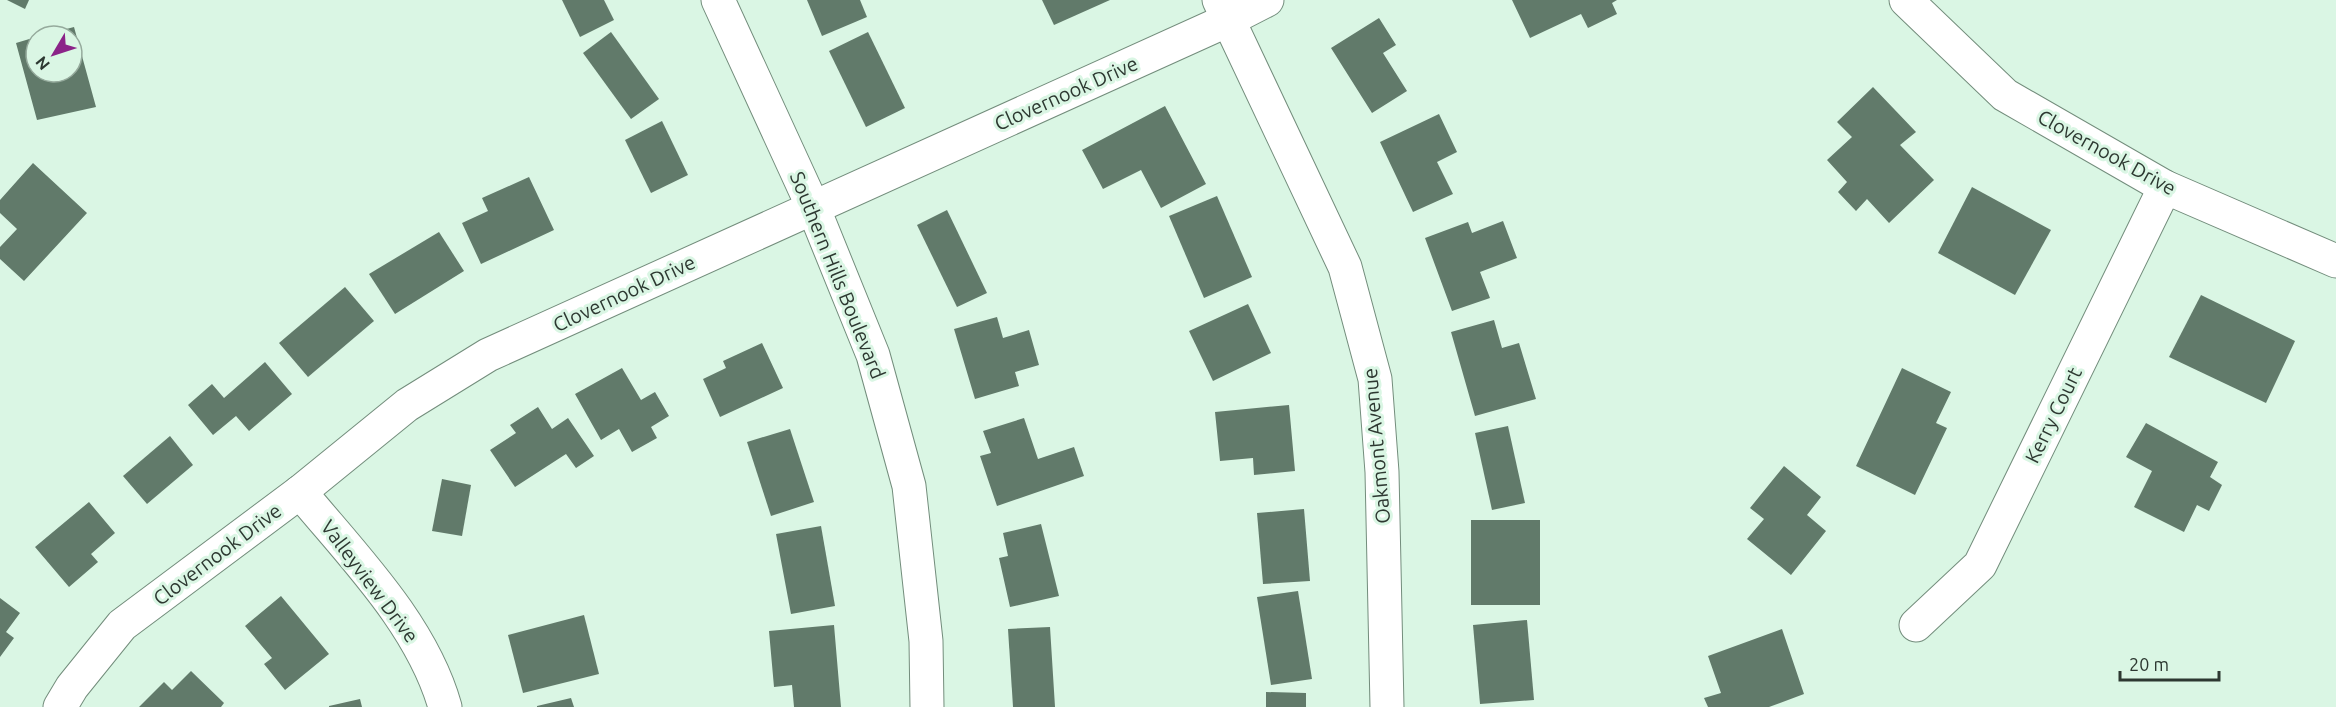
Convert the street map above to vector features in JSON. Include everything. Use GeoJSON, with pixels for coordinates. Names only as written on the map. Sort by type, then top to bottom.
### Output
{"type":"FeatureCollection","features":[{"type":"Feature","properties":{"kind":"street","name":"Southern Hills Boulevard"},"geometry":{"type":"LineString","coordinates":[[718,0],[813,207],[873,355],[909,486],[926,641],[927,707]]}},
{"type":"Feature","properties":{"kind":"street","name":"Clovernook Drive"},"geometry":{"type":"LineString","coordinates":[[60,707],[72,687],[122,626],[300,492],[408,405],[488,356],[813,207],[1224,10],[1267,0]]}},
{"type":"Feature","properties":{"kind":"street","name":"Clovernook Drive"},"geometry":{"type":"LineString","coordinates":[[1906,0],[2005,95],[2165,187],[2336,261]]}},
{"type":"Feature","properties":{"kind":"street","name":"Oakmont Avenue"},"geometry":{"type":"LineString","coordinates":[[1224,10],[1345,267],[1375,379],[1382,472],[1387,707]]}},
{"type":"Feature","properties":{"kind":"street","name":"Kerry Court"},"geometry":{"type":"LineString","coordinates":[[1916,625],[1980,565],[2165,187]]}},
{"type":"Feature","properties":{"kind":"street","name":"Valleyview Drive"},"geometry":{"type":"LineString","coordinates":[[300,492],[387,599],[419,644],[445,707]]}},
{"type":"Feature","properties":{"kind":"building"},"geometry":{"type":"Polygon","coordinates":[[[7,0],[29,0],[25,9],[7,0]]]}},
{"type":"Feature","properties":{"kind":"building"},"geometry":{"type":"Polygon","coordinates":[[[562,0],[604,0],[614,20],[580,37],[562,0]]]}},
{"type":"Feature","properties":{"kind":"building"},"geometry":{"type":"Polygon","coordinates":[[[807,0],[860,0],[867,17],[822,36],[807,0]]]}},
{"type":"Feature","properties":{"kind":"building"},"geometry":{"type":"Polygon","coordinates":[[[1042,0],[1110,0],[1054,25],[1042,0]]]}},
{"type":"Feature","properties":{"kind":"building"},"geometry":{"type":"Polygon","coordinates":[[[1512,0],[1617,0],[1612,3],[1617,14],[1588,28],[1581,14],[1530,38],[1512,0]]]}},
{"type":"Feature","properties":{"kind":"building"},"geometry":{"type":"Polygon","coordinates":[[[1379,18],[1396,45],[1383,53],[1407,91],[1372,113],[1331,48],[1379,18]]]}},
{"type":"Feature","properties":{"kind":"building"},"geometry":{"type":"Polygon","coordinates":[[[611,32],[659,99],[631,119],[583,53],[611,32]]]}},
{"type":"Feature","properties":{"kind":"building"},"geometry":{"type":"Polygon","coordinates":[[[868,32],[905,108],[866,127],[829,51],[868,32]]]}},
{"type":"Feature","properties":{"kind":"building"},"geometry":{"type":"Polygon","coordinates":[[[24,41],[24,72],[16,43],[24,41]]]}},
{"type":"Feature","properties":{"kind":"building"},"geometry":{"type":"Polygon","coordinates":[[[84,63],[96,107],[37,120],[27,84],[84,84],[84,63]]]}},
{"type":"Feature","properties":{"kind":"building"},"geometry":{"type":"Polygon","coordinates":[[[1873,87],[1916,132],[1900,145],[1934,180],[1889,223],[1867,199],[1856,211],[1838,192],[1847,182],[1827,160],[1852,137],[1837,122],[1873,87]]]}},
{"type":"Feature","properties":{"kind":"building"},"geometry":{"type":"Polygon","coordinates":[[[1165,106],[1206,184],[1161,208],[1141,170],[1103,189],[1082,150],[1165,106]]]}},
{"type":"Feature","properties":{"kind":"building"},"geometry":{"type":"Polygon","coordinates":[[[1439,114],[1457,152],[1437,162],[1453,194],[1413,212],[1380,142],[1439,114]]]}},
{"type":"Feature","properties":{"kind":"building"},"geometry":{"type":"Polygon","coordinates":[[[662,121],[688,175],[651,193],[625,140],[662,121]]]}},
{"type":"Feature","properties":{"kind":"building"},"geometry":{"type":"Polygon","coordinates":[[[33,163],[87,213],[24,281],[0,259],[0,247],[17,229],[0,213],[0,200],[33,163]]]}},
{"type":"Feature","properties":{"kind":"building"},"geometry":{"type":"Polygon","coordinates":[[[529,177],[554,230],[481,264],[462,223],[488,211],[482,198],[529,177]]]}},
{"type":"Feature","properties":{"kind":"building"},"geometry":{"type":"Polygon","coordinates":[[[1972,187],[2051,230],[2015,295],[1938,253],[1972,187]]]}},
{"type":"Feature","properties":{"kind":"building"},"geometry":{"type":"Polygon","coordinates":[[[1217,196],[1252,277],[1204,298],[1169,216],[1217,196]]]}},
{"type":"Feature","properties":{"kind":"building"},"geometry":{"type":"Polygon","coordinates":[[[947,210],[987,293],[957,307],[917,225],[947,210]]]}},
{"type":"Feature","properties":{"kind":"building"},"geometry":{"type":"Polygon","coordinates":[[[1503,221],[1517,258],[1480,272],[1490,298],[1452,311],[1425,238],[1468,222],[1472,233],[1503,221]]]}},
{"type":"Feature","properties":{"kind":"building"},"geometry":{"type":"Polygon","coordinates":[[[439,232],[464,271],[395,314],[369,274],[439,232]]]}},
{"type":"Feature","properties":{"kind":"building"},"geometry":{"type":"Polygon","coordinates":[[[345,287],[374,321],[308,377],[279,343],[345,287]]]}},
{"type":"Feature","properties":{"kind":"building"},"geometry":{"type":"Polygon","coordinates":[[[2201,295],[2295,341],[2266,403],[2169,357],[2201,295]]]}},
{"type":"Feature","properties":{"kind":"building"},"geometry":{"type":"Polygon","coordinates":[[[1248,304],[1271,353],[1213,381],[1189,331],[1248,304]]]}},
{"type":"Feature","properties":{"kind":"building"},"geometry":{"type":"Polygon","coordinates":[[[997,317],[1003,338],[1029,330],[1039,365],[1015,372],[1019,386],[975,399],[954,329],[997,317]]]}},
{"type":"Feature","properties":{"kind":"building"},"geometry":{"type":"Polygon","coordinates":[[[1494,320],[1502,348],[1519,343],[1536,399],[1475,416],[1451,332],[1494,320]]]}},
{"type":"Feature","properties":{"kind":"building"},"geometry":{"type":"Polygon","coordinates":[[[762,343],[783,388],[720,417],[703,379],[726,368],[723,361],[762,343]]]}},
{"type":"Feature","properties":{"kind":"building"},"geometry":{"type":"Polygon","coordinates":[[[265,362],[292,394],[249,431],[236,416],[213,435],[188,405],[212,384],[224,398],[265,362]]]}},
{"type":"Feature","properties":{"kind":"building"},"geometry":{"type":"Polygon","coordinates":[[[622,368],[641,400],[655,392],[669,416],[651,427],[657,438],[632,452],[619,429],[601,440],[575,394],[622,368]]]}},
{"type":"Feature","properties":{"kind":"building"},"geometry":{"type":"Polygon","coordinates":[[[1902,368],[1951,392],[1936,423],[1947,428],[1915,495],[1856,466],[1902,368]]]}},
{"type":"Feature","properties":{"kind":"building"},"geometry":{"type":"Polygon","coordinates":[[[1289,405],[1295,471],[1254,475],[1253,458],[1220,461],[1215,412],[1289,405]]]}},
{"type":"Feature","properties":{"kind":"building"},"geometry":{"type":"Polygon","coordinates":[[[538,407],[552,429],[568,418],[594,456],[576,468],[566,454],[515,487],[490,450],[516,433],[510,425],[538,407]]]}},
{"type":"Feature","properties":{"kind":"building"},"geometry":{"type":"Polygon","coordinates":[[[1024,418],[1038,459],[1074,447],[1084,476],[997,506],[980,456],[991,453],[983,431],[1024,418]]]}},
{"type":"Feature","properties":{"kind":"building"},"geometry":{"type":"Polygon","coordinates":[[[2146,423],[2218,462],[2210,477],[2222,485],[2209,511],[2197,505],[2184,532],[2134,507],[2152,471],[2126,457],[2146,423]]]}},
{"type":"Feature","properties":{"kind":"building"},"geometry":{"type":"Polygon","coordinates":[[[1508,426],[1525,503],[1492,510],[1475,433],[1508,426]]]}},
{"type":"Feature","properties":{"kind":"building"},"geometry":{"type":"Polygon","coordinates":[[[790,429],[814,502],[771,516],[747,442],[790,429]]]}},
{"type":"Feature","properties":{"kind":"building"},"geometry":{"type":"Polygon","coordinates":[[[170,436],[193,465],[147,504],[123,476],[170,436]]]}},
{"type":"Feature","properties":{"kind":"building"},"geometry":{"type":"Polygon","coordinates":[[[1784,466],[1821,497],[1807,515],[1826,531],[1791,575],[1747,539],[1764,519],[1750,508],[1784,466]]]}},
{"type":"Feature","properties":{"kind":"building"},"geometry":{"type":"Polygon","coordinates":[[[442,479],[471,485],[462,536],[432,531],[442,479]]]}},
{"type":"Feature","properties":{"kind":"building"},"geometry":{"type":"Polygon","coordinates":[[[89,502],[115,533],[91,554],[98,562],[69,587],[35,547],[89,502]]]}},
{"type":"Feature","properties":{"kind":"building"},"geometry":{"type":"Polygon","coordinates":[[[1304,509],[1310,581],[1263,584],[1257,513],[1304,509]]]}},
{"type":"Feature","properties":{"kind":"building"},"geometry":{"type":"Polygon","coordinates":[[[1471,520],[1540,520],[1540,605],[1471,605],[1471,520]]]}},
{"type":"Feature","properties":{"kind":"building"},"geometry":{"type":"Polygon","coordinates":[[[1041,524],[1059,596],[1010,607],[999,558],[1008,556],[1003,533],[1041,524]]]}},
{"type":"Feature","properties":{"kind":"building"},"geometry":{"type":"Polygon","coordinates":[[[821,526],[835,606],[791,614],[776,534],[821,526]]]}},
{"type":"Feature","properties":{"kind":"building"},"geometry":{"type":"Polygon","coordinates":[[[1298,591],[1312,679],[1271,685],[1257,597],[1298,591]]]}},
{"type":"Feature","properties":{"kind":"building"},"geometry":{"type":"Polygon","coordinates":[[[281,596],[329,654],[285,690],[264,664],[272,658],[245,626],[281,596]]]}},
{"type":"Feature","properties":{"kind":"building"},"geometry":{"type":"Polygon","coordinates":[[[0,598],[20,613],[6,632],[14,638],[0,657],[0,598]]]}},
{"type":"Feature","properties":{"kind":"building"},"geometry":{"type":"Polygon","coordinates":[[[584,615],[599,674],[523,693],[508,635],[584,615]]]}},
{"type":"Feature","properties":{"kind":"building"},"geometry":{"type":"Polygon","coordinates":[[[1527,620],[1534,700],[1480,704],[1473,625],[1527,620]]]}},
{"type":"Feature","properties":{"kind":"building"},"geometry":{"type":"Polygon","coordinates":[[[834,625],[841,707],[794,707],[792,685],[774,687],[769,631],[834,625]]]}},
{"type":"Feature","properties":{"kind":"building"},"geometry":{"type":"Polygon","coordinates":[[[1050,627],[1055,707],[1013,707],[1008,629],[1050,627]]]}},
{"type":"Feature","properties":{"kind":"building"},"geometry":{"type":"Polygon","coordinates":[[[1782,629],[1804,694],[1769,707],[1708,707],[1704,698],[1721,693],[1708,656],[1782,629]]]}},
{"type":"Feature","properties":{"kind":"building"},"geometry":{"type":"Polygon","coordinates":[[[191,671],[224,703],[221,707],[139,707],[164,682],[172,690],[191,671]]]}},
{"type":"Feature","properties":{"kind":"building"},"geometry":{"type":"Polygon","coordinates":[[[1266,692],[1306,693],[1306,707],[1266,707],[1266,692]]]}},
{"type":"Feature","properties":{"kind":"building"},"geometry":{"type":"Polygon","coordinates":[[[571,698],[574,707],[537,707],[537,706],[571,698]]]}},
{"type":"Feature","properties":{"kind":"building"},"geometry":{"type":"Polygon","coordinates":[[[360,699],[362,707],[329,707],[329,706],[360,699]]]}}]}
